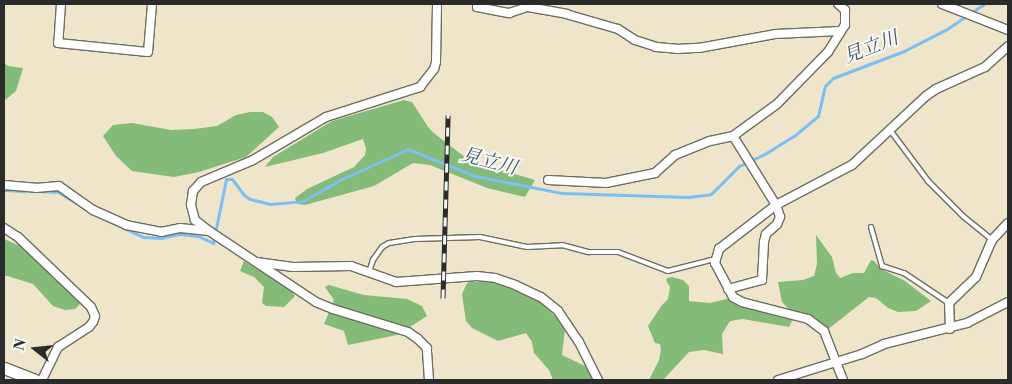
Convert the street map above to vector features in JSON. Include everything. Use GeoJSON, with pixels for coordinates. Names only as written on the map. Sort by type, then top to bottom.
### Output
{"type":"FeatureCollection","features":[{"type":"Feature","properties":{"kind":"main road"},"geometry":{"type":"LineString","coordinates":[[4,368],[35,380]]}},
{"type":"Feature","properties":{"kind":"street"},"geometry":{"type":"LineString","coordinates":[[61,4],[58,43],[148,52],[152,4]]}},
{"type":"Feature","properties":{"kind":"street"},"geometry":{"type":"LineString","coordinates":[[428,380],[427,348],[408,332],[316,302],[209,231],[195,220],[191,205],[194,191],[201,182],[253,160],[326,117],[420,87],[434,69],[436,62],[437,4]]}},
{"type":"Feature","properties":{"kind":"street"},"geometry":{"type":"LineString","coordinates":[[477,4],[477,7],[509,13],[528,7],[566,14],[618,29],[635,40],[656,47],[676,49],[699,48],[775,34],[841,31]]}},
{"type":"Feature","properties":{"kind":"street"},"geometry":{"type":"LineString","coordinates":[[548,180],[606,183],[655,173],[675,155],[710,141],[733,136],[777,104],[828,52],[845,25],[845,10],[838,4]]}},
{"type":"Feature","properties":{"kind":"street"},"geometry":{"type":"LineString","coordinates":[[942,4],[1008,30]]}},
{"type":"Feature","properties":{"kind":"street"},"geometry":{"type":"LineString","coordinates":[[843,380],[824,331],[808,319],[742,302],[733,297],[717,270],[715,259],[719,249],[776,205],[852,165],[874,147],[889,129],[936,89],[985,67],[1008,46]]}},
{"type":"Feature","properties":{"kind":"street"},"geometry":{"type":"LineString","coordinates":[[728,288],[762,280],[766,234],[777,224],[780,216],[776,205],[733,136]]}},
{"type":"Feature","properties":{"kind":"street"},"geometry":{"type":"LineString","coordinates":[[4,184],[44,188],[59,186],[93,210],[126,225],[161,232],[180,228],[209,231]]}},
{"type":"Feature","properties":{"kind":"street"},"geometry":{"type":"LineString","coordinates":[[950,329],[949,303],[976,277],[992,240],[1008,223]]}},
{"type":"Feature","properties":{"kind":"street"},"geometry":{"type":"LineString","coordinates":[[4,228],[18,237],[91,307],[95,316],[89,327],[58,347],[42,380]]}},
{"type":"Feature","properties":{"kind":"street"},"geometry":{"type":"LineString","coordinates":[[254,261],[293,267],[351,266],[396,282],[477,276],[495,278],[541,297],[558,311],[572,330],[598,380]]}},
{"type":"Feature","properties":{"kind":"street"},"geometry":{"type":"LineString","coordinates":[[778,380],[836,362],[884,344],[950,329],[985,316],[1008,302]]}},
{"type":"Feature","properties":{"kind":"lane"},"geometry":{"type":"LineString","coordinates":[[889,129],[928,181],[964,217],[992,240]]}},
{"type":"Feature","properties":{"kind":"lane"},"geometry":{"type":"LineString","coordinates":[[871,227],[882,266],[904,273],[949,303]]}},
{"type":"Feature","properties":{"kind":"lane"},"geometry":{"type":"LineString","coordinates":[[370,272],[373,260],[382,247],[388,243],[415,239],[480,237],[527,247],[562,245],[589,252],[618,252],[668,271],[715,259]]}},
{"type":"Feature","properties":{"kind":"green space"},"geometry":{"type":"Polygon","coordinates":[[[4,63],[8,66],[23,68],[16,91],[4,101],[4,63]]]}},
{"type":"Feature","properties":{"kind":"green space"},"geometry":{"type":"Polygon","coordinates":[[[404,100],[412,102],[428,127],[470,161],[535,180],[525,197],[487,188],[430,165],[413,163],[374,186],[305,205],[297,204],[295,198],[307,189],[354,167],[365,155],[366,149],[363,139],[323,153],[265,167],[273,157],[332,121],[404,100]]]}},
{"type":"Feature","properties":{"kind":"green space"},"geometry":{"type":"Polygon","coordinates":[[[263,112],[272,117],[279,127],[246,157],[199,172],[174,177],[132,171],[116,156],[103,136],[113,125],[132,123],[171,130],[194,129],[217,126],[236,115],[263,112]]]}},
{"type":"Feature","properties":{"kind":"green space"},"geometry":{"type":"Polygon","coordinates":[[[816,235],[832,257],[836,273],[840,278],[853,273],[864,273],[871,260],[881,269],[905,281],[931,301],[916,311],[898,312],[888,308],[876,298],[869,297],[827,330],[810,317],[792,312],[782,302],[778,282],[803,280],[814,276],[817,264],[816,235]]]}},
{"type":"Feature","properties":{"kind":"green space"},"geometry":{"type":"Polygon","coordinates":[[[4,239],[20,246],[81,303],[75,309],[65,310],[53,306],[33,284],[4,275],[4,239]]]}},
{"type":"Feature","properties":{"kind":"green space"},"geometry":{"type":"Polygon","coordinates":[[[244,261],[290,290],[295,296],[284,307],[266,306],[262,303],[264,287],[254,277],[240,271],[244,261]]]}},
{"type":"Feature","properties":{"kind":"green space"},"geometry":{"type":"Polygon","coordinates":[[[672,277],[683,280],[689,286],[689,301],[710,303],[730,298],[739,305],[793,319],[789,327],[743,319],[730,321],[722,334],[723,354],[704,350],[689,352],[663,380],[649,380],[659,360],[661,350],[660,344],[655,343],[648,326],[668,299],[670,287],[666,280],[672,277]]]}},
{"type":"Feature","properties":{"kind":"green space"},"geometry":{"type":"Polygon","coordinates":[[[489,282],[513,288],[540,302],[559,320],[565,329],[562,355],[585,366],[593,380],[553,380],[549,370],[534,353],[532,342],[526,333],[498,341],[472,328],[466,321],[462,294],[467,283],[489,282]]]}},
{"type":"Feature","properties":{"kind":"green space"},"geometry":{"type":"Polygon","coordinates":[[[329,285],[364,295],[407,299],[422,306],[427,316],[397,335],[348,345],[344,331],[324,324],[334,300],[325,287],[329,285]]]}},
{"type":"Feature","properties":{"kind":"waterway","name":"見立川"},"geometry":{"type":"LineString","coordinates":[[98,216],[143,237],[161,238],[179,234],[198,236],[213,243],[226,179],[232,179],[244,195],[250,199],[270,204],[303,201],[342,179],[408,149],[475,176],[562,193],[688,197],[711,194],[739,166],[763,155],[794,136],[818,116],[825,86],[833,78],[904,51],[947,29],[984,4]]}},
{"type":"Feature","properties":{"kind":"waterway","name":"見立川"},"geometry":{"type":"LineString","coordinates":[[4,190],[26,191]]}},
{"type":"Feature","properties":{"kind":"waterway","name":"見立川"},"geometry":{"type":"LineString","coordinates":[[39,191],[58,192],[81,206]]}},
{"type":"Feature","properties":{"kind":"railway"},"geometry":{"type":"LineString","coordinates":[[443,298],[448,115]]}}]}
